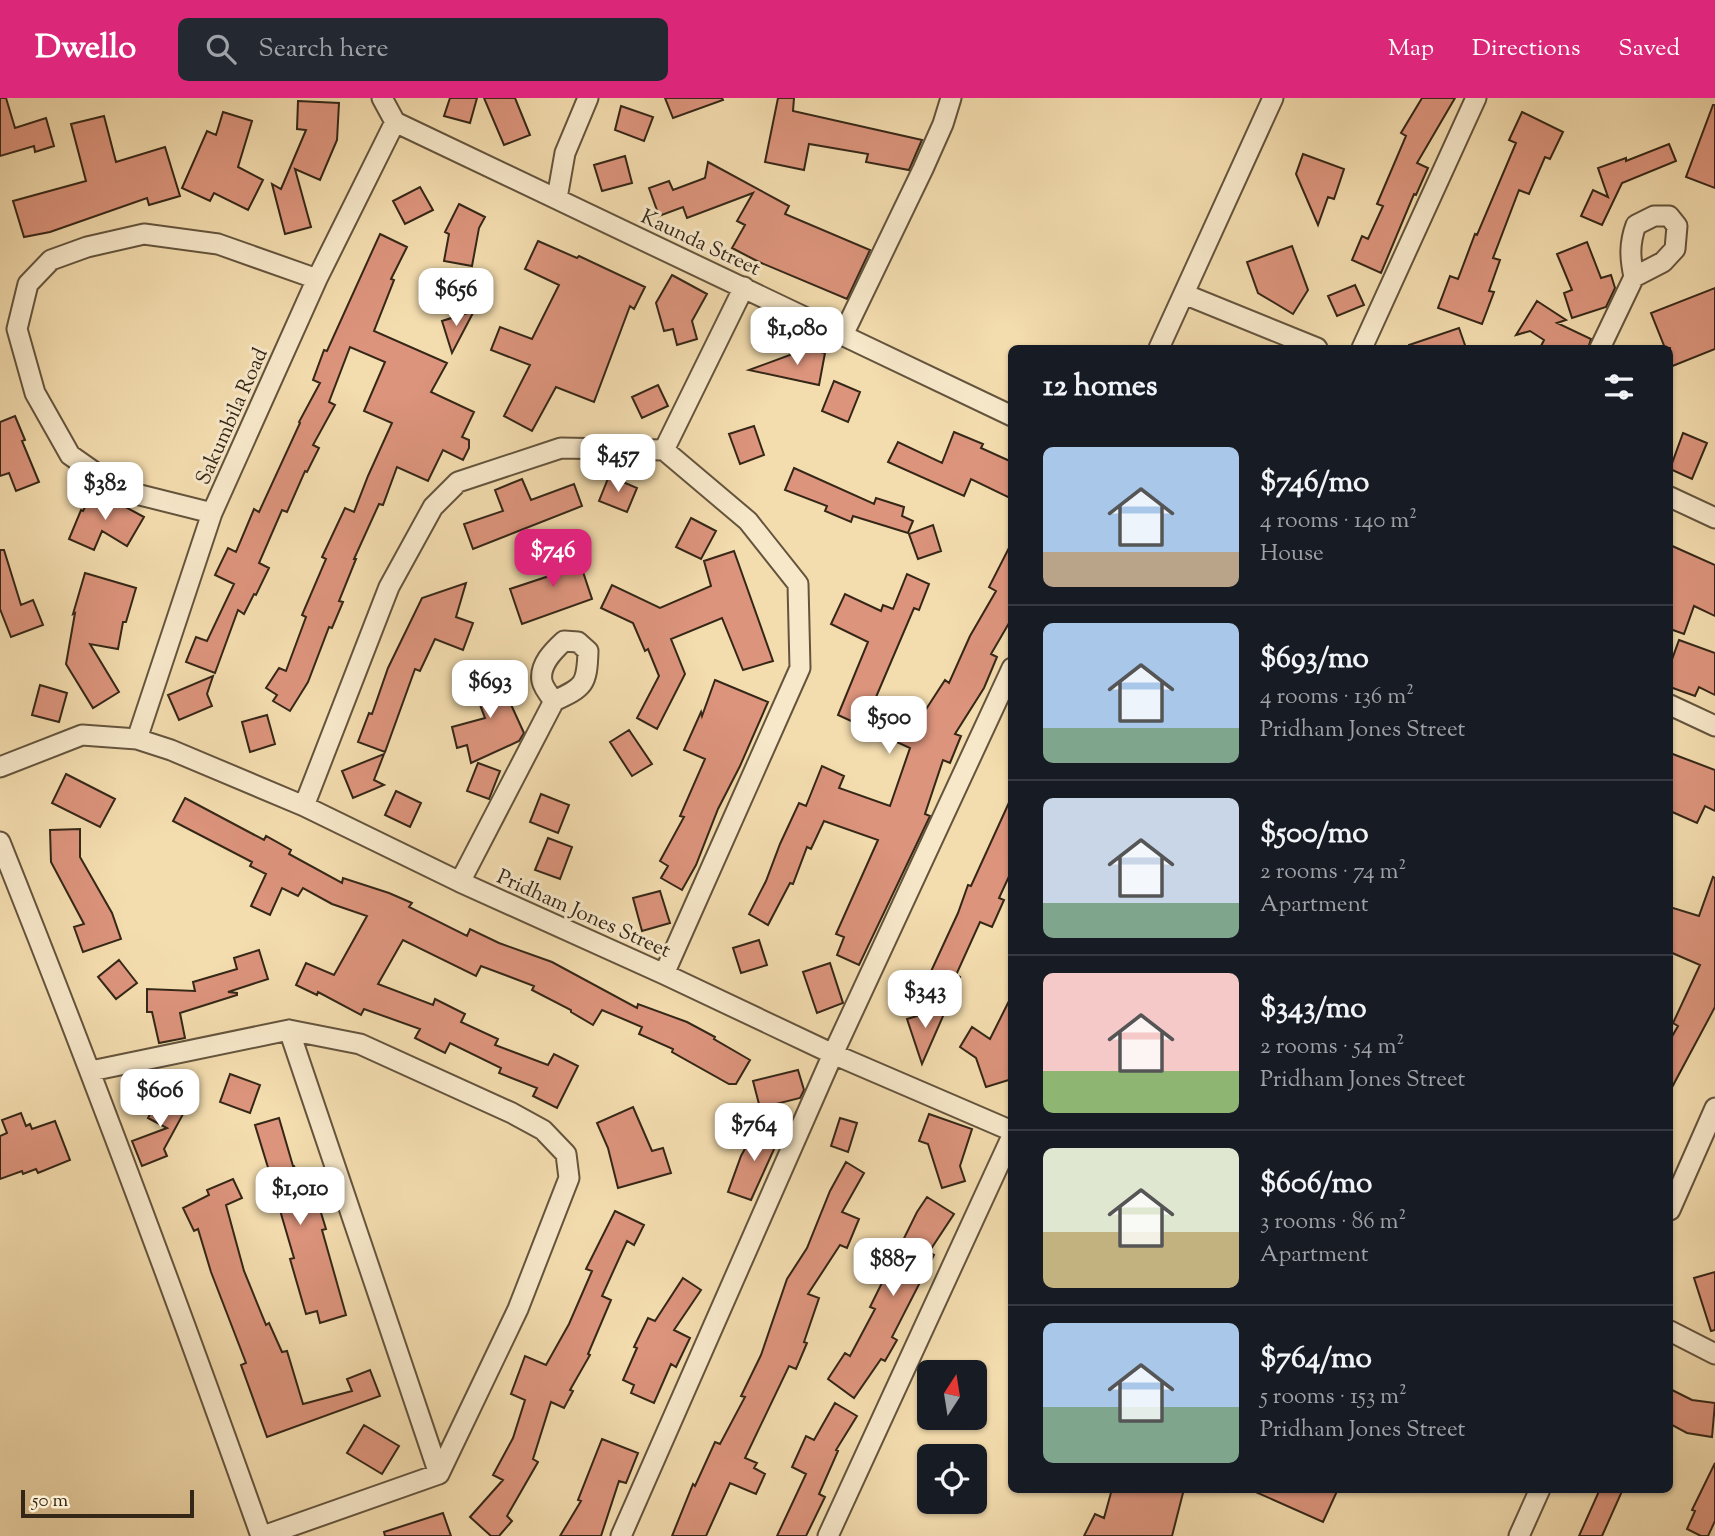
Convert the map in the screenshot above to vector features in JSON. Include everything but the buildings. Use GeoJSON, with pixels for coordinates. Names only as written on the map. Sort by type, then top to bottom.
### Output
{"type":"FeatureCollection","features":[{"type":"Feature","properties":{"kind":"street"},"geometry":{"type":"LineString","coordinates":[[382,98],[395,122]]}},
{"type":"Feature","properties":{"kind":"street"},"geometry":{"type":"LineString","coordinates":[[557,198],[565,153],[588,98]]}},
{"type":"Feature","properties":{"kind":"street"},"geometry":{"type":"LineString","coordinates":[[843,335],[923,169],[951,98]]}},
{"type":"Feature","properties":{"kind":"street"},"geometry":{"type":"LineString","coordinates":[[1160,345],[1273,98]]}},
{"type":"Feature","properties":{"kind":"street"},"geometry":{"type":"LineString","coordinates":[[1363,345],[1476,98]]}},
{"type":"Feature","properties":{"kind":"street","name":"Kaunda Street"},"geometry":{"type":"LineString","coordinates":[[395,122],[1008,414]]}},
{"type":"Feature","properties":{"kind":"street","name":"Sakumbila Road"},"geometry":{"type":"LineString","coordinates":[[137,739],[212,513],[317,279],[395,122]]}},
{"type":"Feature","properties":{"kind":"street"},"geometry":{"type":"LineString","coordinates":[[212,513],[120,490],[69,455],[35,393],[17,329],[28,284],[51,260],[87,247],[144,234],[218,244],[317,279]]}},
{"type":"Feature","properties":{"kind":"street"},"geometry":{"type":"LineString","coordinates":[[1601,345],[1634,277]]}},
{"type":"Feature","properties":{"kind":"street"},"geometry":{"type":"LineString","coordinates":[[664,450],[744,287]]}},
{"type":"Feature","properties":{"kind":"street"},"geometry":{"type":"LineString","coordinates":[[1184,294],[1310,345]]}},
{"type":"Feature","properties":{"kind":"street"},"geometry":{"type":"LineString","coordinates":[[304,806],[389,587],[433,507],[458,482],[561,448],[664,450],[748,521],[798,584],[800,668],[664,974]]}},
{"type":"Feature","properties":{"kind":"street"},"geometry":{"type":"LineString","coordinates":[[1673,498],[1715,518]]}},
{"type":"Feature","properties":{"kind":"street"},"geometry":{"type":"LineString","coordinates":[[621,1536],[833,1054],[1008,677]]}},
{"type":"Feature","properties":{"kind":"street"},"geometry":{"type":"LineString","coordinates":[[460,882],[554,701]]}},
{"type":"Feature","properties":{"kind":"street"},"geometry":{"type":"LineString","coordinates":[[1673,706],[1715,726]]}},
{"type":"Feature","properties":{"kind":"street","name":"Pridham Jones Street"},"geometry":{"type":"LineString","coordinates":[[0,766],[82,735],[137,739],[171,750],[304,806],[460,882],[833,1054],[1008,1129]]}},
{"type":"Feature","properties":{"kind":"street"},"geometry":{"type":"LineString","coordinates":[[0,842],[91,1071],[262,1536],[439,1474],[523,1297],[569,1178],[566,1154],[543,1130],[512,1113],[360,1044],[289,1030],[91,1071]]}},
{"type":"Feature","properties":{"kind":"street"},"geometry":{"type":"LineString","coordinates":[[289,1030],[439,1474]]}},
{"type":"Feature","properties":{"kind":"street"},"geometry":{"type":"LineString","coordinates":[[1673,1205],[1707,1151],[1715,1108]]}},
{"type":"Feature","properties":{"kind":"street"},"geometry":{"type":"LineString","coordinates":[[828,1536],[1008,1145]]}},
{"type":"Feature","properties":{"kind":"street"},"geometry":{"type":"LineString","coordinates":[[1673,1333],[1715,1354]]}},
{"type":"Feature","properties":{"kind":"street"},"geometry":{"type":"LineString","coordinates":[[1519,1536],[1538,1493]]}}]}
